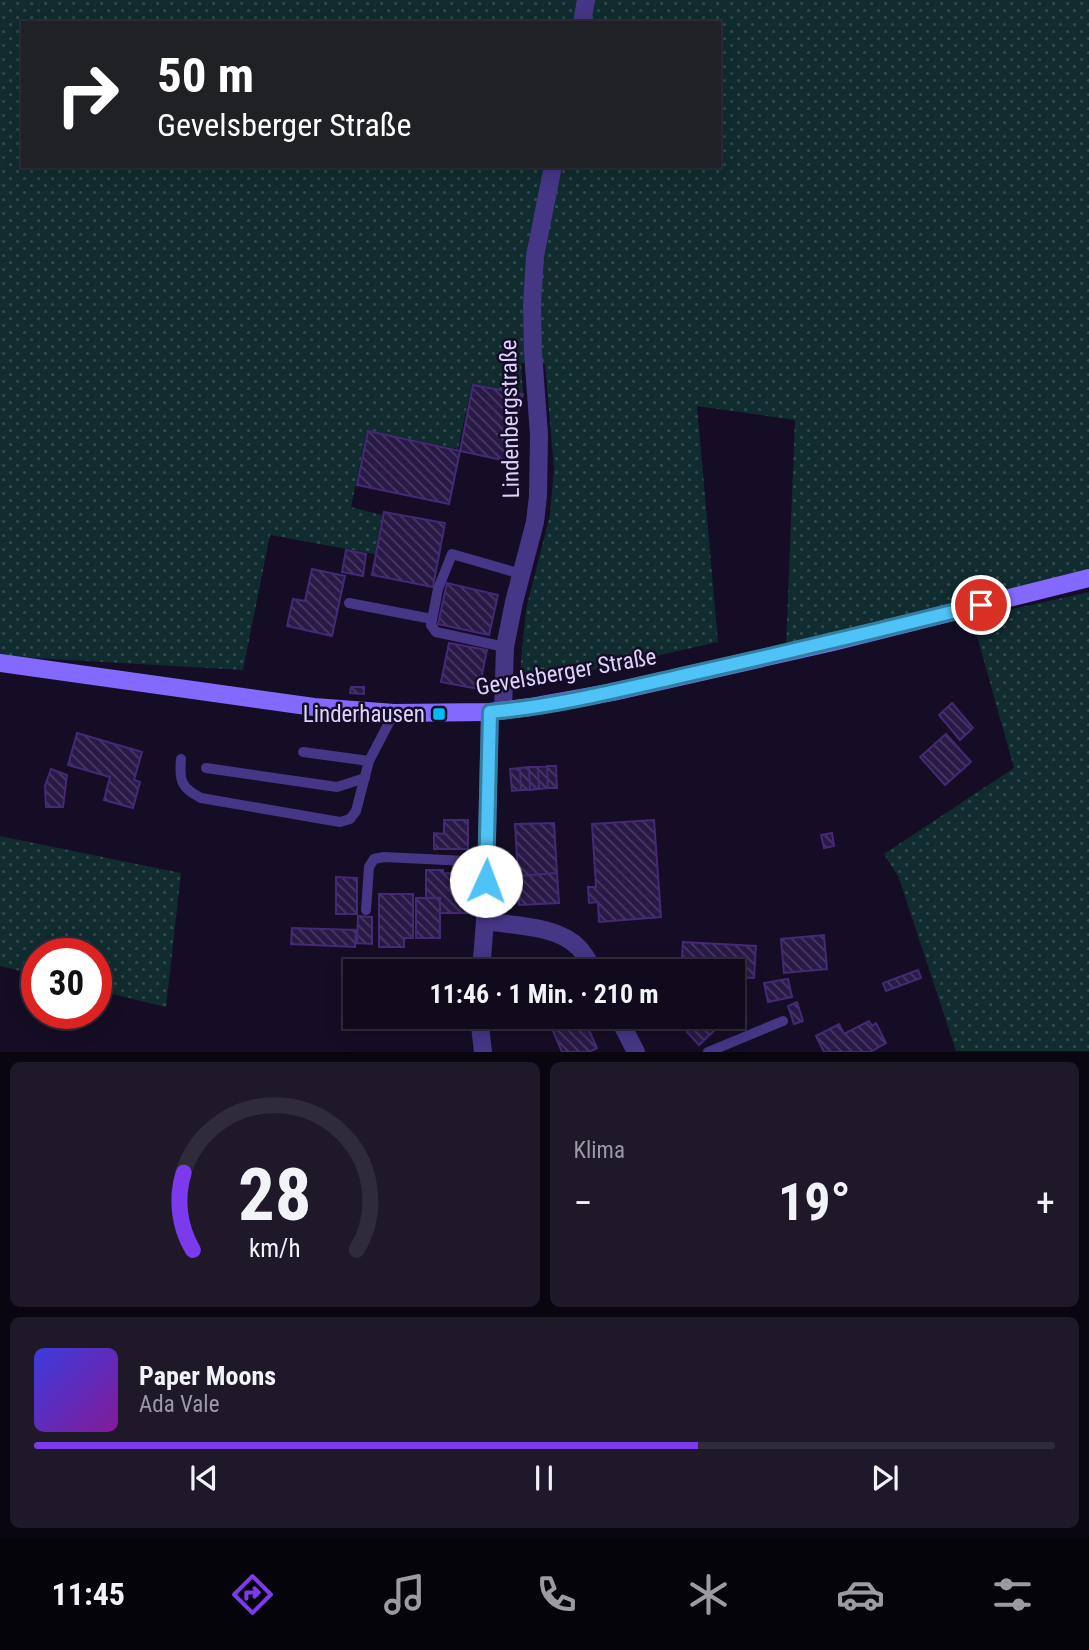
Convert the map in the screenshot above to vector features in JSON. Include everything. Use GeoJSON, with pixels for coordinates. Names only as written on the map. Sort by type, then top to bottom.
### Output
{"type":"FeatureCollection","features":[{"type":"Feature","properties":{"kind":"main road","name":"Gevelsberger Straße"},"geometry":{"type":"LineString","coordinates":[[0,663],[314,707],[394,713],[496,711],[613,692],[833,642],[1089,578]]}},
{"type":"Feature","properties":{"kind":"street"},"geometry":{"type":"LineString","coordinates":[[582,21],[586,0]]}},
{"type":"Feature","properties":{"kind":"street","name":"Lindenbergstraße"},"geometry":{"type":"LineString","coordinates":[[482,959],[496,711],[505,647],[535,522],[540,467],[533,352],[535,256],[553,168]]}},
{"type":"Feature","properties":{"kind":"street"},"geometry":{"type":"LineString","coordinates":[[485,921],[549,932],[579,947],[586,959]]}},
{"type":"Feature","properties":{"kind":"street"},"geometry":{"type":"LineString","coordinates":[[480,1029],[483,1052]]}},
{"type":"Feature","properties":{"kind":"street"},"geometry":{"type":"LineString","coordinates":[[624,1029],[636,1052]]}},
{"type":"Feature","properties":{"kind":"lane"},"geometry":{"type":"LineString","coordinates":[[505,647],[436,632],[432,628],[432,618],[438,589],[452,554],[521,575]]}},
{"type":"Feature","properties":{"kind":"lane"},"geometry":{"type":"LineString","coordinates":[[349,604],[432,618]]}},
{"type":"Feature","properties":{"kind":"lane"},"geometry":{"type":"LineString","coordinates":[[181,759],[179,777],[184,786],[201,798],[340,822],[350,819],[356,811],[369,761],[394,713]]}},
{"type":"Feature","properties":{"kind":"lane"},"geometry":{"type":"LineString","coordinates":[[303,752],[369,761]]}},
{"type":"Feature","properties":{"kind":"lane"},"geometry":{"type":"LineString","coordinates":[[206,768],[337,787],[365,778]]}},
{"type":"Feature","properties":{"kind":"lane"},"geometry":{"type":"LineString","coordinates":[[366,910],[369,867],[374,859],[384,857],[487,862]]}},
{"type":"Feature","properties":{"kind":"lane"},"geometry":{"type":"LineString","coordinates":[[708,1052],[783,1021]]}},
{"type":"Feature","properties":{"kind":"green space"},"geometry":{"type":"Polygon","coordinates":[[[0,0],[1089,0],[1089,586],[786,647],[795,420],[697,406],[718,642],[522,683],[520,673],[526,609],[550,515],[554,468],[545,364],[521,363],[523,394],[472,384],[458,449],[367,430],[351,507],[382,515],[375,554],[270,535],[243,670],[0,656],[0,0]]]}},
{"type":"Feature","properties":{"kind":"green space"},"geometry":{"type":"Polygon","coordinates":[[[1089,592],[1089,1051],[956,1051],[899,878],[884,854],[1014,768],[972,618],[1089,592]]]}},
{"type":"Feature","properties":{"kind":"green space"},"geometry":{"type":"Polygon","coordinates":[[[0,836],[181,873],[166,1007],[112,994],[112,938],[21,938],[21,971],[0,966],[0,836]]]}},
{"type":"Feature","properties":{"kind":"building"},"geometry":{"type":"Polygon","coordinates":[[[473,385],[523,394],[507,461],[460,451],[473,385]]]}},
{"type":"Feature","properties":{"kind":"building"},"geometry":{"type":"Polygon","coordinates":[[[368,431],[460,451],[449,504],[357,485],[368,431]]]}},
{"type":"Feature","properties":{"kind":"building"},"geometry":{"type":"Polygon","coordinates":[[[384,512],[445,523],[433,587],[372,575],[384,512]]]}},
{"type":"Feature","properties":{"kind":"building"},"geometry":{"type":"Polygon","coordinates":[[[346,550],[366,554],[363,576],[342,572],[346,550]]]}},
{"type":"Feature","properties":{"kind":"building"},"geometry":{"type":"Polygon","coordinates":[[[312,569],[345,576],[332,636],[287,626],[293,599],[305,601],[312,569]]]}},
{"type":"Feature","properties":{"kind":"building"},"geometry":{"type":"Polygon","coordinates":[[[447,583],[498,595],[489,635],[438,624],[447,583]]]}},
{"type":"Feature","properties":{"kind":"building"},"geometry":{"type":"Polygon","coordinates":[[[449,643],[487,650],[479,689],[441,682],[449,643]]]}},
{"type":"Feature","properties":{"kind":"building"},"geometry":{"type":"Polygon","coordinates":[[[351,687],[364,687],[364,694],[350,693],[351,687]]]}},
{"type":"Feature","properties":{"kind":"building"},"geometry":{"type":"Polygon","coordinates":[[[952,703],[973,728],[960,740],[939,715],[952,703]]]}},
{"type":"Feature","properties":{"kind":"building"},"geometry":{"type":"Polygon","coordinates":[[[77,733],[142,752],[134,780],[140,782],[133,808],[104,800],[110,777],[68,765],[77,733]]]}},
{"type":"Feature","properties":{"kind":"building"},"geometry":{"type":"Polygon","coordinates":[[[946,734],[971,762],[945,785],[920,757],[946,734]]]}},
{"type":"Feature","properties":{"kind":"building"},"geometry":{"type":"Polygon","coordinates":[[[547,766],[556,766],[557,788],[548,788],[547,766]]]}},
{"type":"Feature","properties":{"kind":"building"},"geometry":{"type":"Polygon","coordinates":[[[547,766],[548,788],[539,789],[538,767],[547,766]]]}},
{"type":"Feature","properties":{"kind":"building"},"geometry":{"type":"Polygon","coordinates":[[[529,767],[530,790],[521,790],[520,768],[529,767]]]}},
{"type":"Feature","properties":{"kind":"building"},"geometry":{"type":"Polygon","coordinates":[[[529,767],[538,767],[539,789],[530,790],[529,767]]]}},
{"type":"Feature","properties":{"kind":"building"},"geometry":{"type":"Polygon","coordinates":[[[520,768],[521,790],[512,791],[510,769],[520,768]]]}},
{"type":"Feature","properties":{"kind":"building"},"geometry":{"type":"Polygon","coordinates":[[[51,769],[67,775],[63,807],[46,807],[45,786],[51,769]]]}},
{"type":"Feature","properties":{"kind":"building"},"geometry":{"type":"Polygon","coordinates":[[[444,820],[468,820],[468,849],[434,849],[434,833],[444,834],[444,820]]]}},
{"type":"Feature","properties":{"kind":"building"},"geometry":{"type":"Polygon","coordinates":[[[654,820],[661,917],[599,922],[598,902],[589,903],[588,887],[596,887],[592,824],[654,820]]]}},
{"type":"Feature","properties":{"kind":"building"},"geometry":{"type":"Polygon","coordinates":[[[554,823],[557,873],[518,876],[515,824],[554,823]]]}},
{"type":"Feature","properties":{"kind":"building"},"geometry":{"type":"Polygon","coordinates":[[[832,833],[834,846],[824,848],[821,835],[832,833]]]}},
{"type":"Feature","properties":{"kind":"building"},"geometry":{"type":"Polygon","coordinates":[[[426,870],[472,874],[471,913],[440,913],[440,898],[426,898],[426,870]]]}},
{"type":"Feature","properties":{"kind":"building"},"geometry":{"type":"Polygon","coordinates":[[[557,873],[559,903],[519,905],[518,876],[557,873]]]}},
{"type":"Feature","properties":{"kind":"building"},"geometry":{"type":"Polygon","coordinates":[[[336,877],[357,878],[357,914],[336,914],[336,877]]]}},
{"type":"Feature","properties":{"kind":"building"},"geometry":{"type":"Polygon","coordinates":[[[379,894],[413,894],[413,938],[404,938],[404,947],[379,947],[379,894]]]}},
{"type":"Feature","properties":{"kind":"building"},"geometry":{"type":"Polygon","coordinates":[[[416,898],[440,898],[440,938],[416,938],[416,898]]]}},
{"type":"Feature","properties":{"kind":"building"},"geometry":{"type":"Polygon","coordinates":[[[358,916],[372,917],[372,944],[357,943],[358,916]]]}},
{"type":"Feature","properties":{"kind":"building"},"geometry":{"type":"Polygon","coordinates":[[[292,928],[356,930],[355,947],[291,944],[292,928]]]}},
{"type":"Feature","properties":{"kind":"building"},"geometry":{"type":"Polygon","coordinates":[[[824,935],[827,969],[784,973],[781,939],[824,935]]]}},
{"type":"Feature","properties":{"kind":"building"},"geometry":{"type":"Polygon","coordinates":[[[683,942],[756,946],[754,978],[745,978],[745,959],[682,959],[683,942]]]}},
{"type":"Feature","properties":{"kind":"building"},"geometry":{"type":"Polygon","coordinates":[[[918,970],[921,978],[886,991],[883,983],[918,970]]]}},
{"type":"Feature","properties":{"kind":"building"},"geometry":{"type":"Polygon","coordinates":[[[788,979],[792,997],[768,1002],[764,983],[788,979]]]}},
{"type":"Feature","properties":{"kind":"building"},"geometry":{"type":"Polygon","coordinates":[[[797,1002],[803,1021],[794,1024],[788,1006],[797,1002]]]}},
{"type":"Feature","properties":{"kind":"building"},"geometry":{"type":"Polygon","coordinates":[[[869,1021],[872,1026],[876,1023],[886,1043],[870,1052],[824,1052],[816,1036],[839,1024],[844,1034],[869,1021]]]}},
{"type":"Feature","properties":{"kind":"building"},"geometry":{"type":"Polygon","coordinates":[[[588,1029],[597,1048],[589,1052],[562,1052],[553,1031],[588,1029]]]}},
{"type":"Feature","properties":{"kind":"building"},"geometry":{"type":"Polygon","coordinates":[[[690,1029],[716,1029],[699,1045],[687,1032],[690,1029]]]}},
{"type":"Feature","properties":{"kind":"place","name":"Linderhausen"},"geometry":{"type":"Point","coordinates":[439,714]}},
{"type":"Feature","properties":{"kind":"route"},"geometry":{"type":"LineString","coordinates":[[486,881],[490,712],[613,692],[981,605]]}}]}
